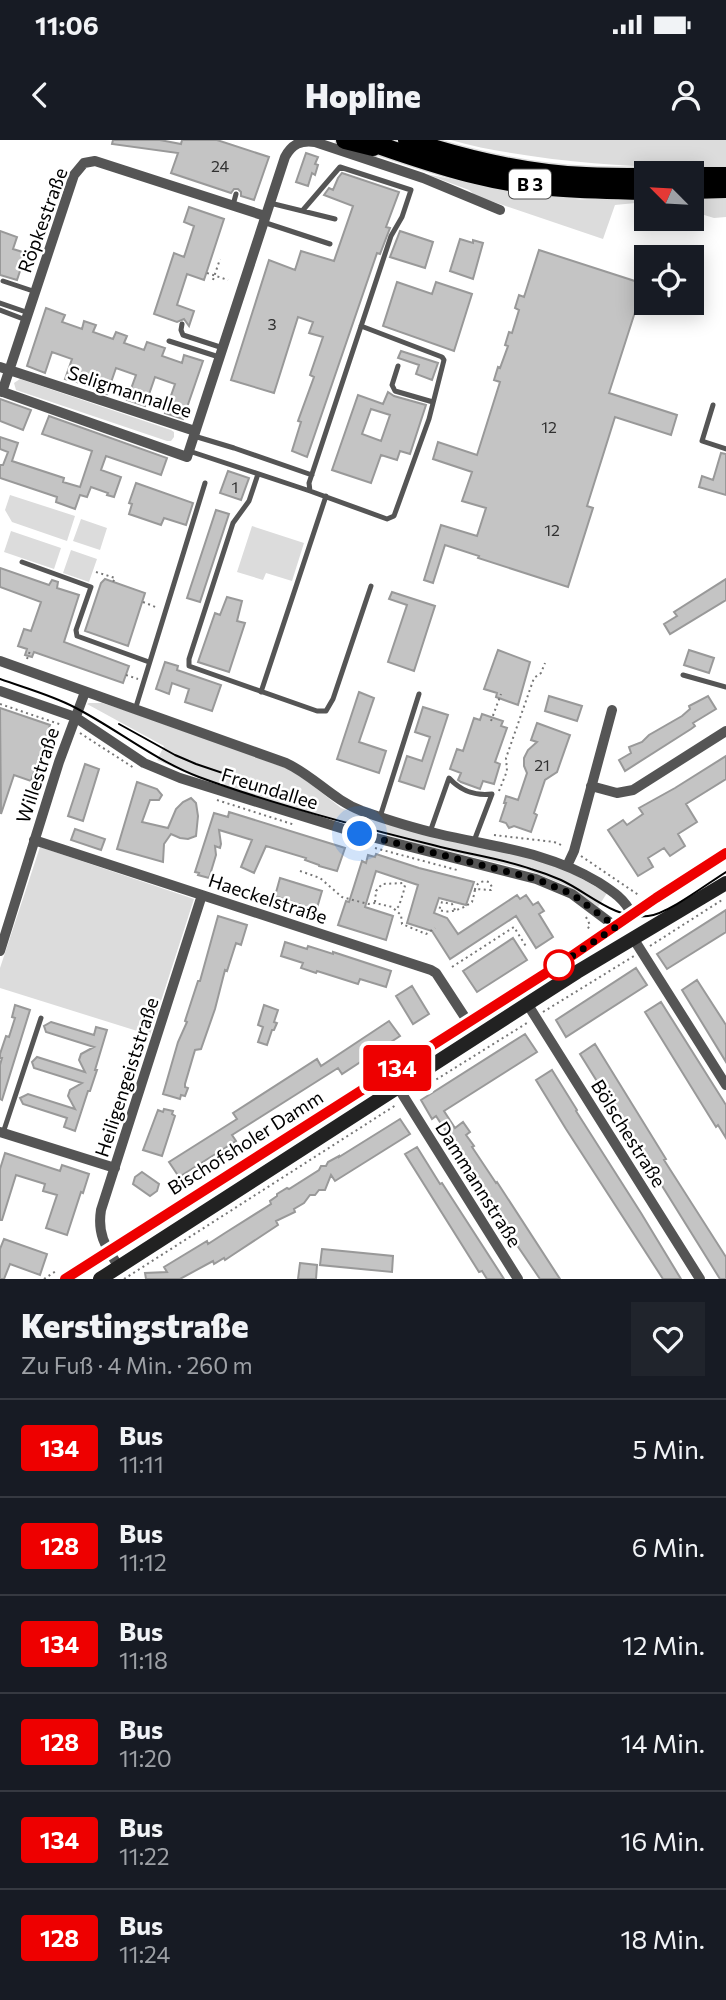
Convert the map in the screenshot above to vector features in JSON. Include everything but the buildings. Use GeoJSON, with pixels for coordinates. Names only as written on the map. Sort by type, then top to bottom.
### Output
{"type":"FeatureCollection","features":[{"type":"Feature","properties":{"kind":"highway"},"geometry":{"type":"LineString","coordinates":[[345,140],[414,146]]}},
{"type":"Feature","properties":{"kind":"highway","name":"B 3"},"geometry":{"type":"LineString","coordinates":[[363,140],[414,146],[516,169],[585,176],[634,177]]}},
{"type":"Feature","properties":{"kind":"highway","name":"B 3"},"geometry":{"type":"LineString","coordinates":[[414,146],[476,175],[585,190],[634,191]]}},
{"type":"Feature","properties":{"kind":"highway"},"geometry":{"type":"LineString","coordinates":[[704,176],[726,176]]}},
{"type":"Feature","properties":{"kind":"highway"},"geometry":{"type":"LineString","coordinates":[[704,190],[726,189]]}},
{"type":"Feature","properties":{"kind":"main road","name":"Bischofsholer Damm"},"geometry":{"type":"LineString","coordinates":[[65,1279],[554,968],[726,853]]}},
{"type":"Feature","properties":{"kind":"main road","name":"Bischofsholer Damm"},"geometry":{"type":"LineString","coordinates":[[100,1279],[122,1273],[403,1095],[528,1005],[726,883]]}},
{"type":"Feature","properties":{"kind":"main road"},"geometry":{"type":"LineString","coordinates":[[632,915],[633,938]]}},
{"type":"Feature","properties":{"kind":"main road"},"geometry":{"type":"LineString","coordinates":[[616,927],[633,938]]}},
{"type":"Feature","properties":{"kind":"street"},"geometry":{"type":"LineString","coordinates":[[195,434],[287,152],[295,144],[315,142],[423,178],[500,210]]}},
{"type":"Feature","properties":{"kind":"street","name":"Röpkestraße"},"geometry":{"type":"LineString","coordinates":[[1,392],[5,369],[28,316],[74,175],[84,163],[95,161],[233,205],[264,219]]}},
{"type":"Feature","properties":{"kind":"street","name":"Seligmannallee"},"geometry":{"type":"LineString","coordinates":[[5,369],[195,434],[188,451]]}},
{"type":"Feature","properties":{"kind":"street"},"geometry":{"type":"LineString","coordinates":[[1,392],[187,457],[188,451]]}},
{"type":"Feature","properties":{"kind":"street","name":"Freundallee"},"geometry":{"type":"LineString","coordinates":[[0,661],[286,763],[301,770],[347,805],[380,817],[430,832],[476,837],[567,866],[614,892],[632,915]]}},
{"type":"Feature","properties":{"kind":"street","name":"Freundallee"},"geometry":{"type":"LineString","coordinates":[[0,691],[75,717],[144,763],[180,778],[360,834],[536,879],[572,894],[616,927]]}},
{"type":"Feature","properties":{"kind":"street","name":"Willestraße"},"geometry":{"type":"LineString","coordinates":[[0,950],[70,728],[85,692]]}},
{"type":"Feature","properties":{"kind":"street"},"geometry":{"type":"LineString","coordinates":[[567,866],[574,851],[612,710]]}},
{"type":"Feature","properties":{"kind":"street"},"geometry":{"type":"LineString","coordinates":[[591,786],[617,793],[633,790],[726,732]]}},
{"type":"Feature","properties":{"kind":"street","name":"Haeckelstraße"},"geometry":{"type":"LineString","coordinates":[[34,840],[431,970],[436,973],[468,1022]]}},
{"type":"Feature","properties":{"kind":"street","name":"Heiligengeiststraße"},"geometry":{"type":"LineString","coordinates":[[122,1273],[100,1234],[99,1223],[202,895]]}},
{"type":"Feature","properties":{"kind":"street"},"geometry":{"type":"LineString","coordinates":[[633,938],[726,1085]]}},
{"type":"Feature","properties":{"kind":"street","name":"Bölschestraße"},"geometry":{"type":"LineString","coordinates":[[528,1005],[700,1279]]}},
{"type":"Feature","properties":{"kind":"street","name":"Dammannstraße"},"geometry":{"type":"LineString","coordinates":[[389,1073],[518,1279]]}},
{"type":"Feature","properties":{"kind":"street"},"geometry":{"type":"LineString","coordinates":[[1,1132],[115,1168]]}},
{"type":"Feature","properties":{"kind":"lane"},"geometry":{"type":"LineString","coordinates":[[303,210],[340,167],[411,190],[402,217],[391,236],[309,483],[310,491]]}},
{"type":"Feature","properties":{"kind":"lane"},"geometry":{"type":"LineString","coordinates":[[233,205],[236,194]]}},
{"type":"Feature","properties":{"kind":"lane"},"geometry":{"type":"LineString","coordinates":[[270,203],[335,219]]}},
{"type":"Feature","properties":{"kind":"lane"},"geometry":{"type":"LineString","coordinates":[[264,219],[330,244]]}},
{"type":"Feature","properties":{"kind":"lane"},"geometry":{"type":"LineString","coordinates":[[3,281],[36,292]]}},
{"type":"Feature","properties":{"kind":"lane"},"geometry":{"type":"LineString","coordinates":[[0,303],[28,316]]}},
{"type":"Feature","properties":{"kind":"lane"},"geometry":{"type":"LineString","coordinates":[[0,310],[28,316]]}},
{"type":"Feature","properties":{"kind":"lane"},"geometry":{"type":"LineString","coordinates":[[182,324],[183,335],[221,353]]}},
{"type":"Feature","properties":{"kind":"lane"},"geometry":{"type":"LineString","coordinates":[[188,451],[387,519],[394,516],[444,365],[442,357],[362,326]]}},
{"type":"Feature","properties":{"kind":"lane"},"geometry":{"type":"LineString","coordinates":[[169,341],[221,353]]}},
{"type":"Feature","properties":{"kind":"lane"},"geometry":{"type":"LineString","coordinates":[[398,366],[392,385],[395,391],[433,402]]}},
{"type":"Feature","properties":{"kind":"lane"},"geometry":{"type":"LineString","coordinates":[[713,405],[702,441],[726,449]]}},
{"type":"Feature","properties":{"kind":"lane"},"geometry":{"type":"LineString","coordinates":[[195,434],[312,475]]}},
{"type":"Feature","properties":{"kind":"lane"},"geometry":{"type":"LineString","coordinates":[[258,474],[249,501],[233,523],[189,666],[317,711],[326,710],[333,699],[371,586]]}},
{"type":"Feature","properties":{"kind":"lane"},"geometry":{"type":"LineString","coordinates":[[135,710],[205,483]]}},
{"type":"Feature","properties":{"kind":"lane"},"geometry":{"type":"LineString","coordinates":[[261,692],[326,496]]}},
{"type":"Feature","properties":{"kind":"lane"},"geometry":{"type":"LineString","coordinates":[[22,562],[91,587],[76,630],[77,636],[149,663]]}},
{"type":"Feature","properties":{"kind":"lane"},"geometry":{"type":"LineString","coordinates":[[683,675],[726,687]]}},
{"type":"Feature","properties":{"kind":"lane"},"geometry":{"type":"LineString","coordinates":[[380,817],[419,694]]}},
{"type":"Feature","properties":{"kind":"lane"},"geometry":{"type":"LineString","coordinates":[[430,832],[449,778],[470,793],[492,794],[476,837]]}},
{"type":"Feature","properties":{"kind":"lane"},"geometry":{"type":"LineString","coordinates":[[1,1132],[41,1018]]}},
{"type":"Feature","properties":{"kind":"path"},"geometry":{"type":"LineString","coordinates":[[213,280],[220,259]]}},
{"type":"Feature","properties":{"kind":"path"},"geometry":{"type":"LineString","coordinates":[[206,273],[228,280]]}},
{"type":"Feature","properties":{"kind":"path"},"geometry":{"type":"LineString","coordinates":[[96,572],[115,578],[113,582]]}},
{"type":"Feature","properties":{"kind":"path"},"geometry":{"type":"LineString","coordinates":[[143,602],[166,610]]}},
{"type":"Feature","properties":{"kind":"path"},"geometry":{"type":"LineString","coordinates":[[26,663],[30,650]]}},
{"type":"Feature","properties":{"kind":"path"},"geometry":{"type":"LineString","coordinates":[[492,794],[499,792],[507,771],[506,758],[534,678],[541,673],[545,663]]}},
{"type":"Feature","properties":{"kind":"path"},"geometry":{"type":"LineString","coordinates":[[125,675],[144,681]]}},
{"type":"Feature","properties":{"kind":"path"},"geometry":{"type":"LineString","coordinates":[[491,721],[500,694]]}},
{"type":"Feature","properties":{"kind":"path"},"geometry":{"type":"LineString","coordinates":[[0,704],[70,728]]}},
{"type":"Feature","properties":{"kind":"path"},"geometry":{"type":"LineString","coordinates":[[476,837],[554,842],[574,851],[640,897]]}},
{"type":"Feature","properties":{"kind":"path"},"geometry":{"type":"LineString","coordinates":[[300,871],[320,877],[342,897],[396,909],[403,925],[426,934],[435,928]]}},
{"type":"Feature","properties":{"kind":"path"},"geometry":{"type":"LineString","coordinates":[[375,903],[376,891],[382,884],[403,883],[405,887],[396,909]]}},
{"type":"Feature","properties":{"kind":"path"},"geometry":{"type":"LineString","coordinates":[[456,910],[472,902],[474,890]]}},
{"type":"Feature","properties":{"kind":"path"},"geometry":{"type":"LineString","coordinates":[[540,1014],[726,897]]}},
{"type":"Feature","properties":{"kind":"path"},"geometry":{"type":"LineString","coordinates":[[586,933],[600,915]]}},
{"type":"Feature","properties":{"kind":"path"},"geometry":{"type":"LineString","coordinates":[[586,916],[590,925]]}},
{"type":"Feature","properties":{"kind":"path"},"geometry":{"type":"LineString","coordinates":[[452,967],[514,927],[527,948]]}},
{"type":"Feature","properties":{"kind":"path"},"geometry":{"type":"LineString","coordinates":[[122,1273],[403,1095],[530,1021]]}},
{"type":"Feature","properties":{"kind":"shaded area"},"geometry":{"type":"Polygon","coordinates":[[[451,140],[726,140],[726,167],[704,167],[704,161],[634,161],[634,166],[580,162],[451,140]]]}},
{"type":"Feature","properties":{"kind":"shaded area"},"geometry":{"type":"Polygon","coordinates":[[[426,174],[510,191],[584,200],[634,198],[634,203],[615,205],[603,239],[476,196],[469,190],[426,174]]]}},
{"type":"Feature","properties":{"kind":"shaded area"},"geometry":{"type":"Polygon","coordinates":[[[726,195],[726,217],[714,218],[704,215],[704,196],[726,195]]]}},
{"type":"Feature","properties":{"kind":"shaded area"},"geometry":{"type":"Polygon","coordinates":[[[20,379],[171,430],[174,437],[167,441],[16,390],[14,383],[20,379]]]}},
{"type":"Feature","properties":{"kind":"shaded area"},"geometry":{"type":"Polygon","coordinates":[[[10,495],[75,516],[67,541],[12,522],[5,510],[10,495]]]}},
{"type":"Feature","properties":{"kind":"shaded area"},"geometry":{"type":"Polygon","coordinates":[[[81,519],[107,528],[100,550],[73,541],[81,519]]]}},
{"type":"Feature","properties":{"kind":"shaded area"},"geometry":{"type":"Polygon","coordinates":[[[252,526],[304,543],[292,581],[266,573],[263,580],[237,572],[252,526]]]}},
{"type":"Feature","properties":{"kind":"shaded area"},"geometry":{"type":"Polygon","coordinates":[[[11,531],[61,548],[54,569],[4,552],[11,531]]]}},
{"type":"Feature","properties":{"kind":"shaded area"},"geometry":{"type":"Polygon","coordinates":[[[71,550],[97,559],[89,582],[63,573],[71,550]]]}},
{"type":"Feature","properties":{"kind":"shaded area"},"geometry":{"type":"Polygon","coordinates":[[[102,703],[176,727],[288,769],[341,808],[381,822],[525,856],[568,871],[607,893],[598,907],[565,885],[527,870],[415,843],[208,782],[157,760],[164,746],[87,704],[102,703]]]}},
{"type":"Feature","properties":{"kind":"shaded area"},"geometry":{"type":"Polygon","coordinates":[[[40,847],[194,899],[150,1035],[0,988],[0,968],[40,847]]]}},
{"type":"Feature","properties":{"kind":"tram line"},"geometry":{"type":"LineString","coordinates":[[0,679],[74,707],[167,762],[199,777],[315,814],[535,870],[561,880],[624,914],[656,914],[677,904],[726,872]]}},
{"type":"Feature","properties":{"kind":"tram line"},"geometry":{"type":"LineString","coordinates":[[119,724],[196,764],[276,791]]}},
{"type":"Feature","properties":{"kind":"bus line","name":"134"},"geometry":{"type":"LineString","coordinates":[[65,1279],[554,968],[726,853]]}},
{"type":"Feature","properties":{"kind":"route"},"geometry":{"type":"LineString","coordinates":[[360,834],[536,879],[572,894],[616,927],[554,968],[559,965]]}}]}
